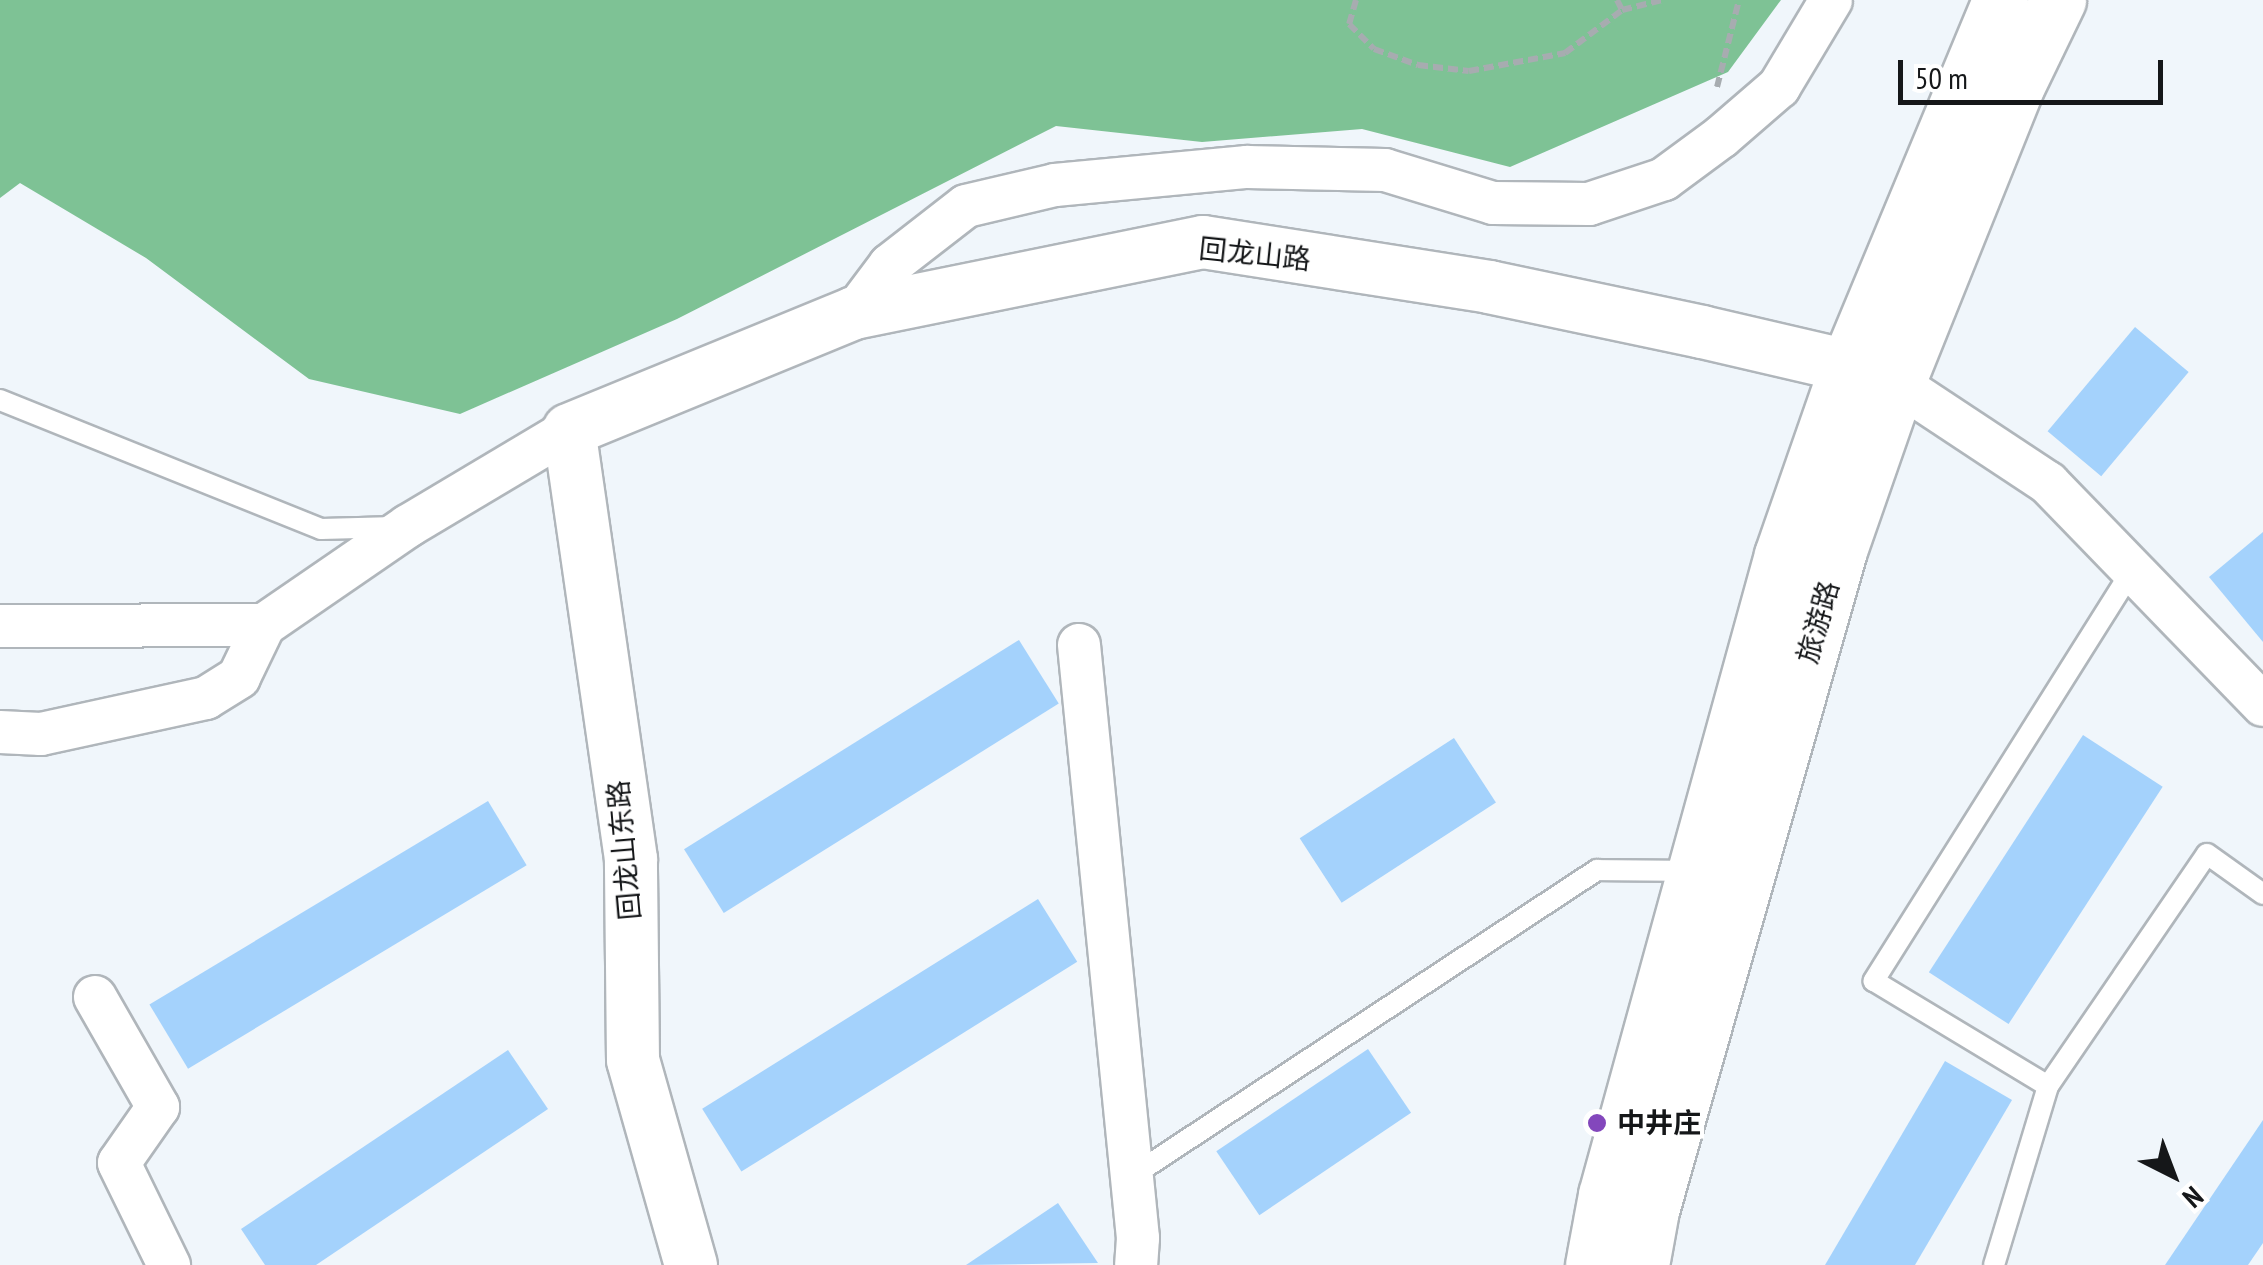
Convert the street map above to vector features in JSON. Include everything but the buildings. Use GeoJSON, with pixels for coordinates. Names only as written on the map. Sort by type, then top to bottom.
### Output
{"type":"FeatureCollection","features":[{"type":"Feature","properties":{"kind":"main road","name":"旅游路"},"geometry":{"type":"LineString","coordinates":[[1641,1265],[1650,1210],[1839,550],[1872,375],[2000,0]]}},
{"type":"Feature","properties":{"kind":"main road","name":"旅游路"},"geometry":{"type":"LineString","coordinates":[[1593,1265],[1606,1195],[1782,556],[2058,0]]}},
{"type":"Feature","properties":{"kind":"street"},"geometry":{"type":"LineString","coordinates":[[854,313],[890,265],[966,206],[1055,185],[1247,167],[1386,170],[1493,203],[1589,204],[1664,179],[1721,137],[1780,87],[1831,0]]}},
{"type":"Feature","properties":{"kind":"street","name":"回龙山路"},"geometry":{"type":"LineString","coordinates":[[569,430],[854,313],[1203,242],[1488,287],[1872,375]]}},
{"type":"Feature","properties":{"kind":"street"},"geometry":{"type":"LineString","coordinates":[[1872,375],[2048,483],[2263,706]]}},
{"type":"Feature","properties":{"kind":"street"},"geometry":{"type":"LineString","coordinates":[[0,732],[41,734],[206,698],[239,677],[264,626],[408,526],[569,430]]}},
{"type":"Feature","properties":{"kind":"street","name":"回龙山东路"},"geometry":{"type":"LineString","coordinates":[[569,430],[631,859],[633,1060],[690,1265]]}},
{"type":"Feature","properties":{"kind":"street"},"geometry":{"type":"LineString","coordinates":[[0,626],[264,626]]}},
{"type":"Feature","properties":{"kind":"street"},"geometry":{"type":"LineString","coordinates":[[1080,645],[1132,1176],[1136,1265]]}},
{"type":"Feature","properties":{"kind":"street"},"geometry":{"type":"LineString","coordinates":[[96,997],[158,1106],[118,1163],[170,1265]]}},
{"type":"Feature","properties":{"kind":"lane"},"geometry":{"type":"LineString","coordinates":[[0,400],[321,530],[408,526]]}},
{"type":"Feature","properties":{"kind":"lane"},"geometry":{"type":"LineString","coordinates":[[2048,1086],[1874,981],[2134,569]]}},
{"type":"Feature","properties":{"kind":"lane"},"geometry":{"type":"LineString","coordinates":[[1994,1265],[2048,1086],[2207,854],[2263,894]]}},
{"type":"Feature","properties":{"kind":"lane"},"geometry":{"type":"LineString","coordinates":[[1132,1176],[1597,870],[1695,871]]}},
{"type":"Feature","properties":{"kind":"path"},"geometry":{"type":"LineString","coordinates":[[1356,0],[1349,24],[1374,48],[1418,65],[1468,70],[1566,53],[1622,10],[1662,0]]}},
{"type":"Feature","properties":{"kind":"path"},"geometry":{"type":"LineString","coordinates":[[1618,0],[1622,10]]}},
{"type":"Feature","properties":{"kind":"path"},"geometry":{"type":"LineString","coordinates":[[1721,137],[1713,105],[1739,0]]}},
{"type":"Feature","properties":{"kind":"green space"},"geometry":{"type":"Polygon","coordinates":[[[0,0],[1781,0],[1728,72],[1510,167],[1362,129],[1202,142],[1056,126],[677,319],[460,414],[309,379],[146,258],[20,183],[0,198],[0,0]]]}},
{"type":"Feature","properties":{"kind":"place","name":"中井庄"},"geometry":{"type":"Point","coordinates":[1597,1123]}}]}
